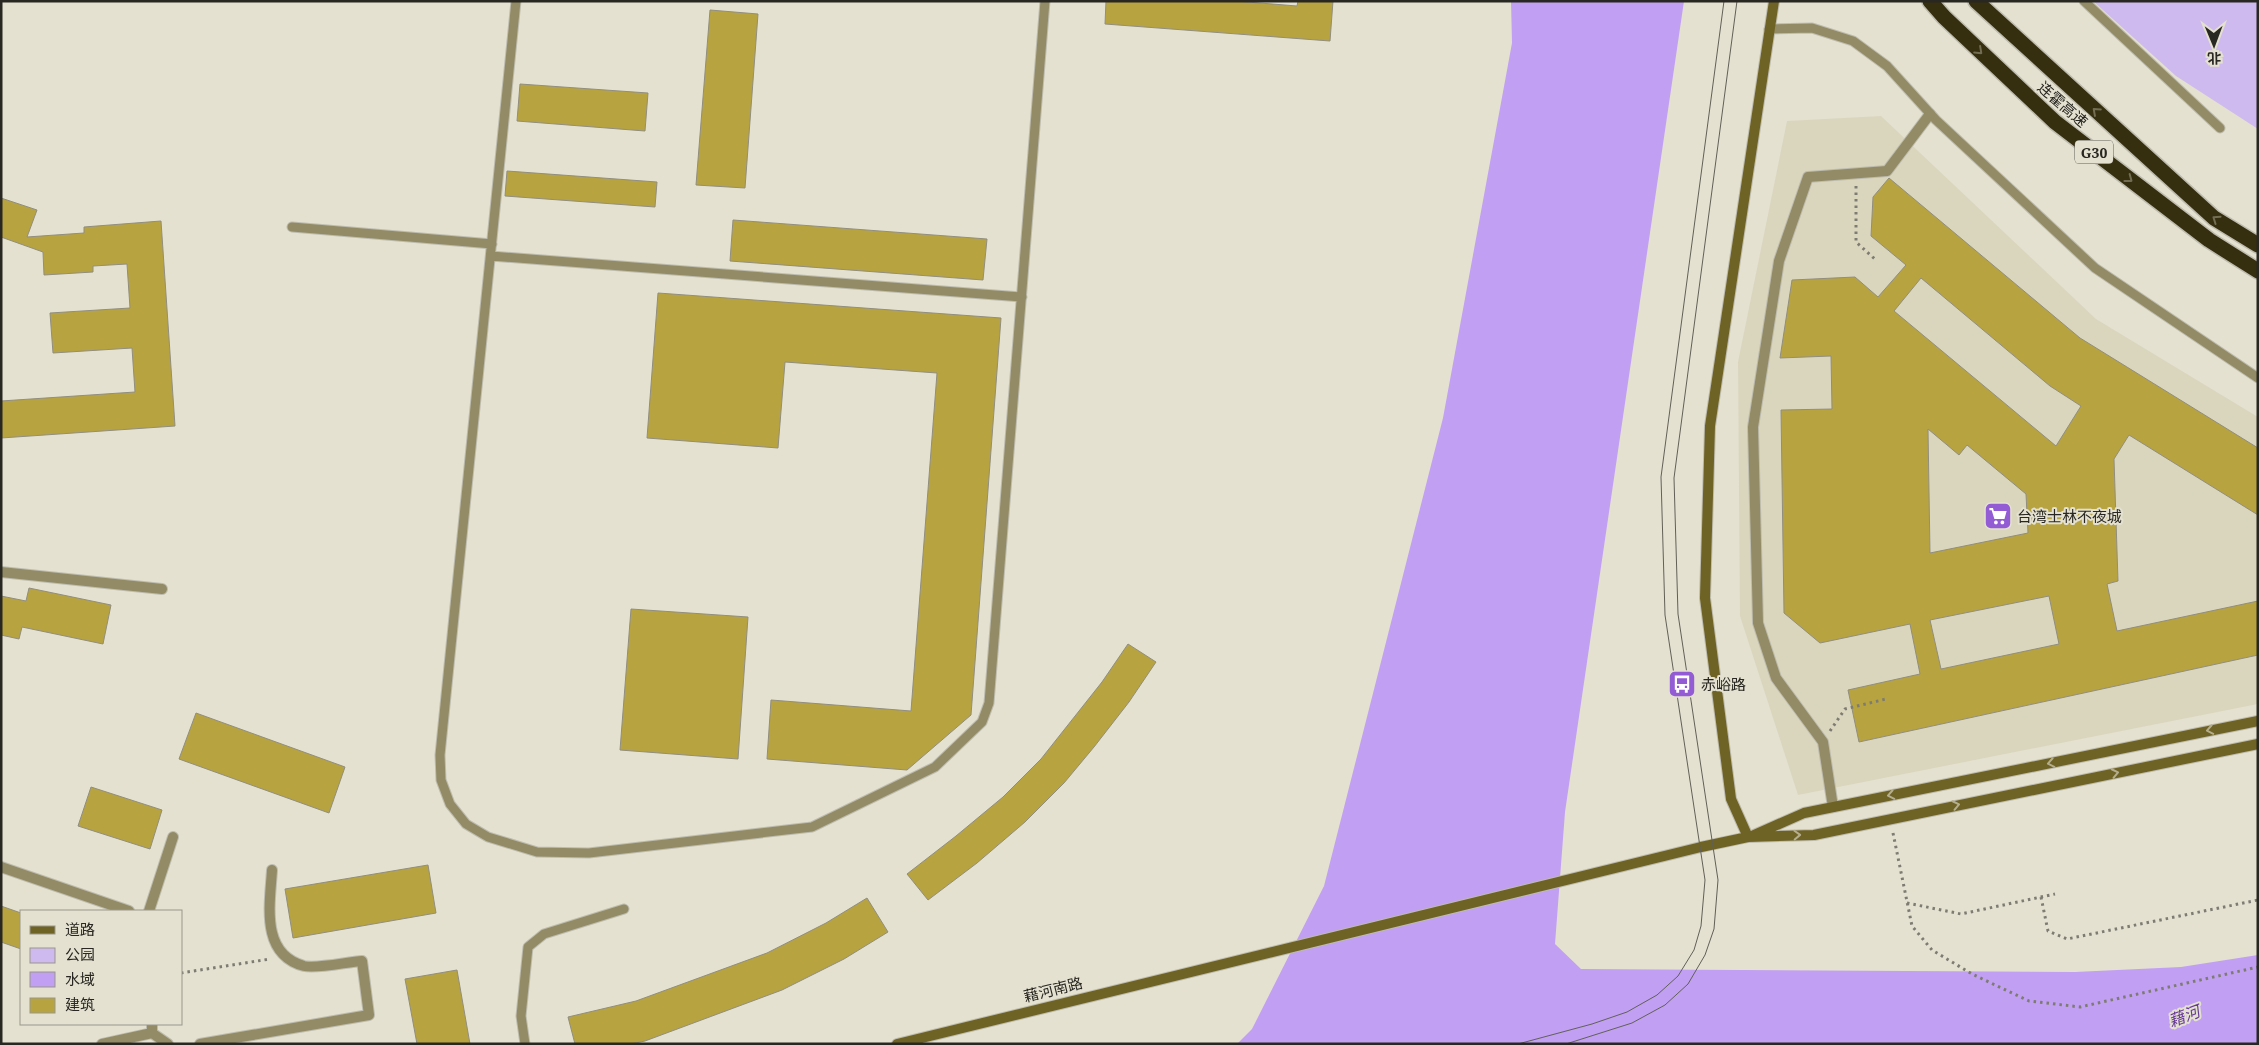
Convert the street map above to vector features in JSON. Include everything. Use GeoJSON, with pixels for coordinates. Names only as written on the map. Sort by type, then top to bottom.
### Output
{"type":"FeatureCollection","features":[{"type":"Feature","properties":{"kind":"highway","name":"连霍高速"},"geometry":{"type":"LineString","coordinates":[[1930,1],[1944,17],[2055,122],[2209,240],[2258,271]]}},
{"type":"Feature","properties":{"kind":"highway","name":"连霍高速"},"geometry":{"type":"LineString","coordinates":[[1976,1],[2214,218],[2258,245]]}},
{"type":"Feature","properties":{"kind":"main road"},"geometry":{"type":"LineString","coordinates":[[1748,837],[1731,799],[1705,598],[1710,426],[1774,1]]}},
{"type":"Feature","properties":{"kind":"main road"},"geometry":{"type":"LineString","coordinates":[[1748,837],[1804,813],[2258,721]]}},
{"type":"Feature","properties":{"kind":"main road"},"geometry":{"type":"LineString","coordinates":[[1748,837],[1814,835],[2258,744]]}},
{"type":"Feature","properties":{"kind":"main road","name":"藉河南路"},"geometry":{"type":"LineString","coordinates":[[897,1044],[1216,964],[1748,837]]}},
{"type":"Feature","properties":{"kind":"street"},"geometry":{"type":"LineString","coordinates":[[1833,807],[1823,742],[1776,678],[1758,623],[1754,428],[1779,261],[1808,177],[1888,171],[1930,114]]}},
{"type":"Feature","properties":{"kind":"street"},"geometry":{"type":"LineString","coordinates":[[1,572],[162,589]]}},
{"type":"Feature","properties":{"kind":"street"},"geometry":{"type":"LineString","coordinates":[[148,910],[173,837]]}},
{"type":"Feature","properties":{"kind":"street"},"geometry":{"type":"LineString","coordinates":[[1,867],[126,910]]}},
{"type":"Feature","properties":{"kind":"street"},"geometry":{"type":"LineString","coordinates":[[200,1044],[369,1015],[362,961],[306,966],[287,956],[273,939],[269,925],[272,870]]}},
{"type":"Feature","properties":{"kind":"street"},"geometry":{"type":"LineString","coordinates":[[102,1044],[152,1029],[168,1044]]}},
{"type":"Feature","properties":{"kind":"lane"},"geometry":{"type":"LineString","coordinates":[[516,1],[440,755],[442,780],[450,804],[466,824],[488,837],[537,852],[589,853],[812,827],[935,767],[982,722],[988,703],[1045,1]]}},
{"type":"Feature","properties":{"kind":"lane"},"geometry":{"type":"LineString","coordinates":[[2084,1],[2220,128]]}},
{"type":"Feature","properties":{"kind":"lane"},"geometry":{"type":"LineString","coordinates":[[1769,29],[1812,28],[1853,41],[1887,66],[1930,114],[2095,268],[2258,378]]}},
{"type":"Feature","properties":{"kind":"lane"},"geometry":{"type":"LineString","coordinates":[[292,227],[492,244]]}},
{"type":"Feature","properties":{"kind":"lane"},"geometry":{"type":"LineString","coordinates":[[491,256],[1022,297]]}},
{"type":"Feature","properties":{"kind":"lane"},"geometry":{"type":"LineString","coordinates":[[526,1044],[521,1016],[528,947],[544,934],[624,910]]}},
{"type":"Feature","properties":{"kind":"path"},"geometry":{"type":"LineString","coordinates":[[1856,173],[1856,242],[1877,261]]}},
{"type":"Feature","properties":{"kind":"path"},"geometry":{"type":"LineString","coordinates":[[1823,742],[1845,709],[1886,699]]}},
{"type":"Feature","properties":{"kind":"path"},"geometry":{"type":"LineString","coordinates":[[1891,819],[1912,926],[1932,950],[1972,974],[2029,1001],[2080,1007],[2258,967]]}},
{"type":"Feature","properties":{"kind":"path"},"geometry":{"type":"LineString","coordinates":[[1907,903],[1962,914],[2055,894]]}},
{"type":"Feature","properties":{"kind":"path"},"geometry":{"type":"LineString","coordinates":[[2041,897],[2048,931],[2067,939],[2258,900]]}},
{"type":"Feature","properties":{"kind":"path"},"geometry":{"type":"LineString","coordinates":[[182,973],[287,956]]}},
{"type":"Feature","properties":{"kind":"shaded area","name":"台湾士林不夜城"},"geometry":{"type":"Polygon","coordinates":[[[1881,116],[2096,319],[2258,417],[2258,704],[1798,795],[1740,616],[1738,362],[1787,121],[1881,116]]]}},
{"type":"Feature","properties":{"kind":"green space"},"geometry":{"type":"Polygon","coordinates":[[[2093,1],[2258,1],[2258,129],[2176,76],[2093,1]]]}},
{"type":"Feature","properties":{"kind":"water","name":"藉河"},"geometry":{"type":"Polygon","coordinates":[[[1511,1],[1684,1],[1565,812],[1555,944],[1581,969],[2075,972],[2181,967],[2258,955],[2258,1044],[1237,1044],[1252,1029],[1324,886],[1443,418],[1512,43],[1511,1]]]}},
{"type":"Feature","properties":{"kind":"building"},"geometry":{"type":"Polygon","coordinates":[[[1106,1],[1235,1],[1297,6],[1298,1],[1333,1],[1330,41],[1105,24],[1106,1]]]}},
{"type":"Feature","properties":{"kind":"building"},"geometry":{"type":"Polygon","coordinates":[[[710,10],[758,14],[745,188],[696,185],[710,10]]]}},
{"type":"Feature","properties":{"kind":"building"},"geometry":{"type":"Polygon","coordinates":[[[520,84],[648,93],[645,131],[517,121],[520,84]]]}},
{"type":"Feature","properties":{"kind":"building"},"geometry":{"type":"Polygon","coordinates":[[[507,171],[657,182],[655,207],[505,196],[507,171]]]}},
{"type":"Feature","properties":{"kind":"building"},"geometry":{"type":"Polygon","coordinates":[[[1889,178],[2080,338],[2258,448],[2258,515],[2129,435],[2114,459],[2118,581],[2107,584],[2117,631],[2258,601],[2258,655],[1859,742],[1848,690],[1920,674],[1910,624],[1820,643],[1784,613],[1781,410],[1832,409],[1831,356],[1780,358],[1792,280],[1855,277],[1878,297],[1906,265],[1871,236],[1873,197],[1889,178]],[[1921,278],[1894,311],[2056,446],[2081,406],[2050,386],[1921,278]],[[1928,429],[1930,553],[2028,533],[2026,494],[1967,445],[1959,455],[1928,429]],[[2049,596],[1930,620],[1941,669],[2059,644],[2049,596]]]}},
{"type":"Feature","properties":{"kind":"building"},"geometry":{"type":"Polygon","coordinates":[[[1,198],[37,210],[27,237],[84,233],[84,227],[161,221],[175,426],[1,438],[1,401],[135,392],[132,348],[53,353],[50,313],[130,308],[127,264],[93,266],[93,272],[44,275],[43,252],[1,237],[1,198]]]}},
{"type":"Feature","properties":{"kind":"building"},"geometry":{"type":"Polygon","coordinates":[[[733,220],[987,239],[983,280],[730,261],[733,220]]]}},
{"type":"Feature","properties":{"kind":"building"},"geometry":{"type":"Polygon","coordinates":[[[658,293],[1001,318],[971,715],[907,770],[767,759],[771,700],[911,711],[937,373],[785,362],[778,448],[647,438],[658,293]]]}},
{"type":"Feature","properties":{"kind":"building"},"geometry":{"type":"Polygon","coordinates":[[[29,588],[111,605],[103,644],[22,627],[19,639],[1,635],[1,596],[26,601],[29,588]]]}},
{"type":"Feature","properties":{"kind":"building"},"geometry":{"type":"Polygon","coordinates":[[[631,609],[748,617],[738,759],[620,750],[631,609]]]}},
{"type":"Feature","properties":{"kind":"building"},"geometry":{"type":"Polygon","coordinates":[[[1128,644],[1156,662],[1129,702],[1094,747],[1064,783],[1025,822],[977,863],[928,900],[907,874],[1003,797],[1041,759],[1102,682],[1128,644]]]}},
{"type":"Feature","properties":{"kind":"building"},"geometry":{"type":"Polygon","coordinates":[[[196,713],[345,767],[329,813],[179,759],[196,713]]]}},
{"type":"Feature","properties":{"kind":"building"},"geometry":{"type":"Polygon","coordinates":[[[91,787],[162,810],[150,849],[78,826],[91,787]]]}},
{"type":"Feature","properties":{"kind":"building"},"geometry":{"type":"Polygon","coordinates":[[[428,865],[436,913],[293,938],[285,889],[428,865]]]}},
{"type":"Feature","properties":{"kind":"building"},"geometry":{"type":"Polygon","coordinates":[[[867,898],[888,932],[844,959],[782,990],[645,1041],[631,1044],[575,1044],[568,1017],[636,1001],[767,953],[826,923],[867,898]]]}},
{"type":"Feature","properties":{"kind":"building"},"geometry":{"type":"Polygon","coordinates":[[[1,906],[20,913],[20,949],[1,942],[1,906]]]}},
{"type":"Feature","properties":{"kind":"building"},"geometry":{"type":"Polygon","coordinates":[[[457,970],[470,1044],[417,1044],[405,979],[457,970]]]}},
{"type":"Feature","properties":{"kind":"tram line"},"geometry":{"type":"LineString","coordinates":[[1518,1044],[1592,1024],[1627,1012],[1657,995],[1678,976],[1694,950],[1701,926],[1705,880],[1665,615],[1661,477],[1724,1]]}},
{"type":"Feature","properties":{"kind":"tram line"},"geometry":{"type":"LineString","coordinates":[[1566,1044],[1632,1023],[1665,1005],[1688,984],[1705,955],[1714,929],[1718,880],[1678,614],[1674,478],[1737,1]]}},
{"type":"Feature","properties":{"kind":"place","name":"台湾士林不夜城"},"geometry":{"type":"Point","coordinates":[1998,516]}},
{"type":"Feature","properties":{"kind":"place","name":"赤峪路"},"geometry":{"type":"Point","coordinates":[1682,684]}}]}
